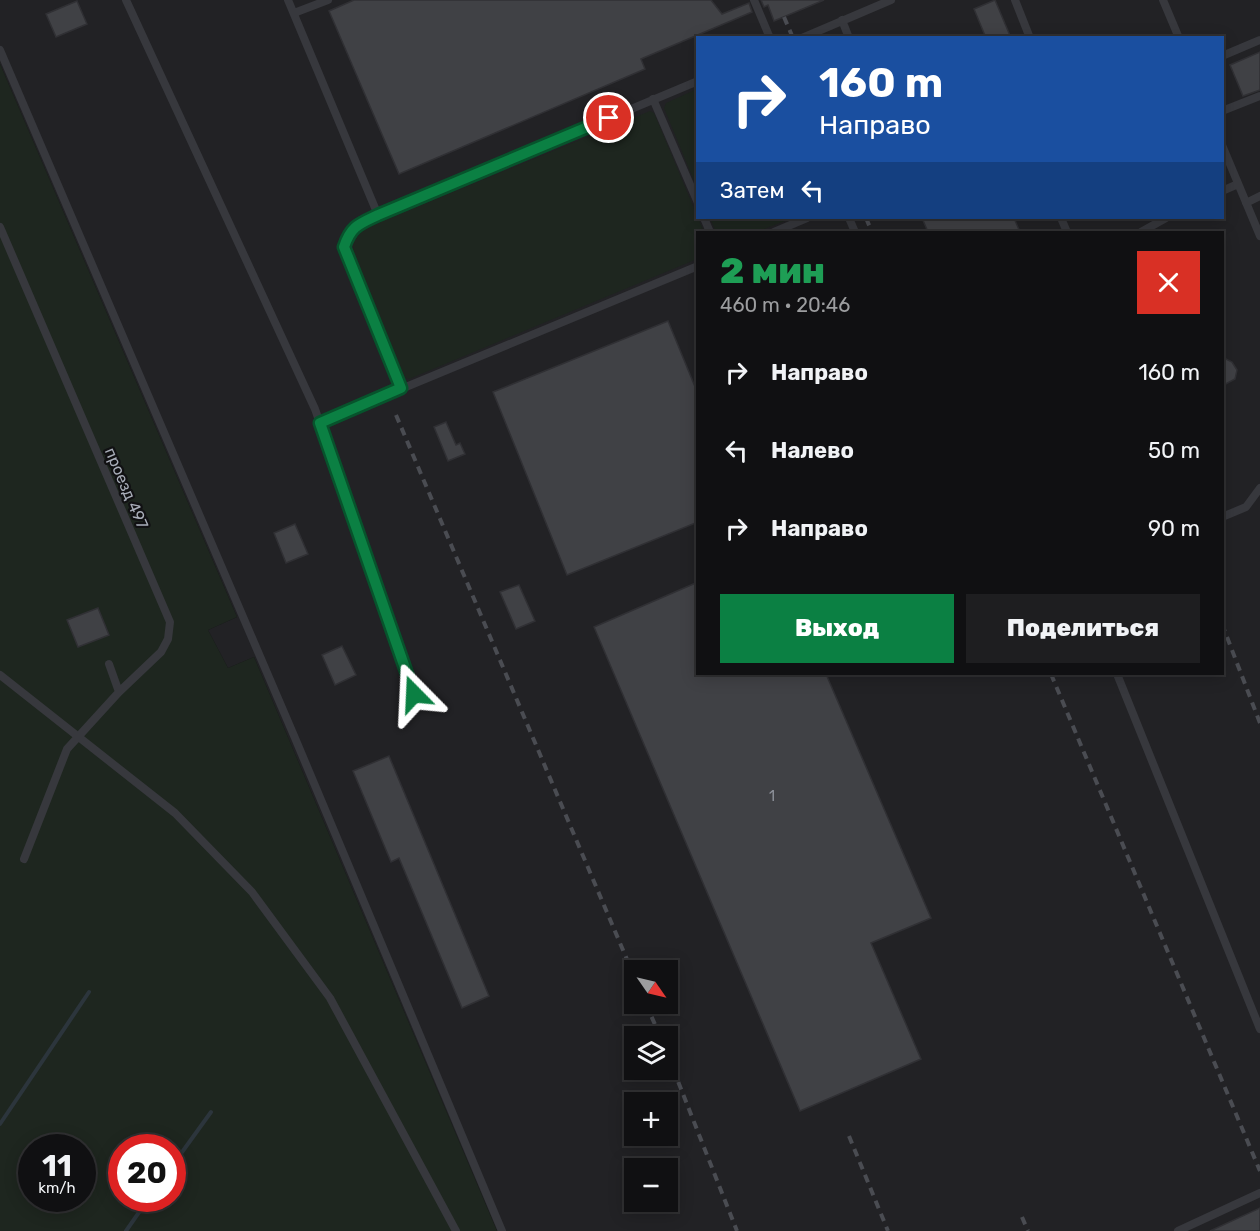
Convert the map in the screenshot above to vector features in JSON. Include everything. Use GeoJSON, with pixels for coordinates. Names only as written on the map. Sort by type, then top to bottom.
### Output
{"type":"FeatureCollection","features":[{"type":"Feature","properties":{"kind":"lane"},"geometry":{"type":"LineString","coordinates":[[126,0],[320,423],[414,694]]}},
{"type":"Feature","properties":{"kind":"lane"},"geometry":{"type":"LineString","coordinates":[[288,0],[378,215]]}},
{"type":"Feature","properties":{"kind":"lane"},"geometry":{"type":"LineString","coordinates":[[294,13],[328,0]]}},
{"type":"Feature","properties":{"kind":"lane"},"geometry":{"type":"LineString","coordinates":[[754,0],[769,36]]}},
{"type":"Feature","properties":{"kind":"lane"},"geometry":{"type":"LineString","coordinates":[[867,0],[871,9]]}},
{"type":"Feature","properties":{"kind":"lane"},"geometry":{"type":"LineString","coordinates":[[807,36],[891,0]]}},
{"type":"Feature","properties":{"kind":"lane"},"geometry":{"type":"LineString","coordinates":[[1015,0],[1029,36]]}},
{"type":"Feature","properties":{"kind":"lane"},"geometry":{"type":"LineString","coordinates":[[1163,0],[1178,36]]}},
{"type":"Feature","properties":{"kind":"lane"},"geometry":{"type":"LineString","coordinates":[[842,21],[848,36]]}},
{"type":"Feature","properties":{"kind":"lane"},"geometry":{"type":"LineString","coordinates":[[1224,55],[1260,40]]}},
{"type":"Feature","properties":{"kind":"lane"},"geometry":{"type":"LineString","coordinates":[[0,50],[291,728],[502,1231]]}},
{"type":"Feature","properties":{"kind":"lane"},"geometry":{"type":"LineString","coordinates":[[401,388],[344,247],[348,233],[358,224],[378,215],[696,82]]}},
{"type":"Feature","properties":{"kind":"lane"},"geometry":{"type":"LineString","coordinates":[[1224,110],[1260,96]]}},
{"type":"Feature","properties":{"kind":"lane"},"geometry":{"type":"LineString","coordinates":[[653,99],[696,198]]}},
{"type":"Feature","properties":{"kind":"lane"},"geometry":{"type":"LineString","coordinates":[[1224,150],[1260,236]]}},
{"type":"Feature","properties":{"kind":"lane"},"geometry":{"type":"LineString","coordinates":[[1224,190],[1238,184]]}},
{"type":"Feature","properties":{"kind":"lane"},"geometry":{"type":"LineString","coordinates":[[1246,203],[1260,196]]}},
{"type":"Feature","properties":{"kind":"lane"},"geometry":{"type":"LineString","coordinates":[[776,231],[805,219]]}},
{"type":"Feature","properties":{"kind":"lane"},"geometry":{"type":"LineString","coordinates":[[1143,231],[1164,219]]}},
{"type":"Feature","properties":{"kind":"lane","name":"проезд 497"},"geometry":{"type":"LineString","coordinates":[[0,227],[170,622],[168,639],[161,652],[119,692],[67,749],[24,859]]}},
{"type":"Feature","properties":{"kind":"lane"},"geometry":{"type":"LineString","coordinates":[[320,423],[696,267]]}},
{"type":"Feature","properties":{"kind":"lane"},"geometry":{"type":"LineString","coordinates":[[1224,516],[1246,507],[1260,488]]}},
{"type":"Feature","properties":{"kind":"lane"},"geometry":{"type":"LineString","coordinates":[[109,664],[119,692]]}},
{"type":"Feature","properties":{"kind":"lane"},"geometry":{"type":"LineString","coordinates":[[0,675],[175,813],[252,892],[330,998],[456,1231]]}},
{"type":"Feature","properties":{"kind":"lane"},"geometry":{"type":"LineString","coordinates":[[1117,675],[1260,1029]]}},
{"type":"Feature","properties":{"kind":"lane"},"geometry":{"type":"LineString","coordinates":[[1178,1231],[1260,1193]]}},
{"type":"Feature","properties":{"kind":"shaded area"},"geometry":{"type":"Polygon","coordinates":[[[0,0],[1260,0],[1260,1231],[497,1231],[254,657],[228,668],[208,630],[237,617],[0,64],[0,0]]]}},
{"type":"Feature","properties":{"kind":"shaded area"},"geometry":{"type":"Polygon","coordinates":[[[0,64],[237,617],[208,630],[228,668],[254,657],[497,1231],[0,1231],[0,64]]]}},
{"type":"Feature","properties":{"kind":"shaded area"},"geometry":{"type":"Polygon","coordinates":[[[696,89],[696,186],[664,108],[666,103],[696,89]]]}},
{"type":"Feature","properties":{"kind":"shaded area"},"geometry":{"type":"Polygon","coordinates":[[[650,111],[654,113],[696,213],[696,219],[699,219],[704,231],[696,231],[696,259],[409,379],[403,377],[353,252],[354,241],[363,229],[650,111]]]}},
{"type":"Feature","properties":{"kind":"shaded area"},"geometry":{"type":"Polygon","coordinates":[[[710,219],[790,219],[760,231],[716,231],[710,219]]]}},
{"type":"Feature","properties":{"kind":"building"},"geometry":{"type":"Polygon","coordinates":[[[354,0],[711,0],[722,14],[749,3],[752,12],[641,59],[645,69],[399,174],[329,11],[354,0]]]}},
{"type":"Feature","properties":{"kind":"building"},"geometry":{"type":"Polygon","coordinates":[[[761,0],[824,0],[774,21],[768,5],[764,7],[761,0]]]}},
{"type":"Feature","properties":{"kind":"building"},"geometry":{"type":"Polygon","coordinates":[[[995,0],[1010,36],[985,36],[974,9],[995,0]]]}},
{"type":"Feature","properties":{"kind":"building"},"geometry":{"type":"Polygon","coordinates":[[[77,1],[87,24],[56,37],[46,14],[77,1]]]}},
{"type":"Feature","properties":{"kind":"building"},"geometry":{"type":"Polygon","coordinates":[[[1260,52],[1260,90],[1243,96],[1230,65],[1260,52]]]}},
{"type":"Feature","properties":{"kind":"building"},"geometry":{"type":"Polygon","coordinates":[[[922,219],[1014,219],[1020,231],[928,231],[922,219]]]}},
{"type":"Feature","properties":{"kind":"building"},"geometry":{"type":"Polygon","coordinates":[[[668,321],[696,389],[696,523],[567,575],[493,392],[668,321]]]}},
{"type":"Feature","properties":{"kind":"building"},"geometry":{"type":"Polygon","coordinates":[[[1224,358],[1232,362],[1237,370],[1235,379],[1224,385],[1224,358]]]}},
{"type":"Feature","properties":{"kind":"building"},"geometry":{"type":"Polygon","coordinates":[[[446,422],[456,445],[460,443],[465,454],[448,461],[434,427],[446,422]]]}},
{"type":"Feature","properties":{"kind":"building"},"geometry":{"type":"Polygon","coordinates":[[[295,524],[308,554],[286,563],[274,533],[295,524]]]}},
{"type":"Feature","properties":{"kind":"building"},"geometry":{"type":"Polygon","coordinates":[[[696,583],[696,675],[826,675],[931,918],[871,943],[921,1059],[800,1111],[594,627],[696,583]]]}},
{"type":"Feature","properties":{"kind":"building"},"geometry":{"type":"Polygon","coordinates":[[[519,585],[535,621],[516,629],[500,592],[519,585]]]}},
{"type":"Feature","properties":{"kind":"building"},"geometry":{"type":"Polygon","coordinates":[[[98,608],[109,635],[78,647],[67,620],[98,608]]]}},
{"type":"Feature","properties":{"kind":"building"},"geometry":{"type":"Polygon","coordinates":[[[342,646],[356,675],[335,685],[322,655],[342,646]]]}},
{"type":"Feature","properties":{"kind":"building"},"geometry":{"type":"Polygon","coordinates":[[[389,756],[489,996],[462,1008],[399,858],[391,862],[353,771],[389,756]]]}},
{"type":"Feature","properties":{"kind":"building"},"geometry":{"type":"Polygon","coordinates":[[[1260,1208],[1260,1231],[1210,1231],[1260,1208]]]}},
{"type":"Feature","properties":{"kind":"waterway"},"geometry":{"type":"LineString","coordinates":[[0,1124],[89,992]]}},
{"type":"Feature","properties":{"kind":"waterway"},"geometry":{"type":"LineString","coordinates":[[186,1147],[211,1112]]}},
{"type":"Feature","properties":{"kind":"waterway"},"geometry":{"type":"LineString","coordinates":[[126,1231],[139,1212]]}},
{"type":"Feature","properties":{"kind":"railway"},"geometry":{"type":"LineString","coordinates":[[784,17],[792,36]]}},
{"type":"Feature","properties":{"kind":"railway"},"geometry":{"type":"LineString","coordinates":[[866,219],[872,231]]}},
{"type":"Feature","properties":{"kind":"railway"},"geometry":{"type":"LineString","coordinates":[[396,415],[627,960]]}},
{"type":"Feature","properties":{"kind":"railway"},"geometry":{"type":"LineString","coordinates":[[1224,629],[1260,723]]}},
{"type":"Feature","properties":{"kind":"railway"},"geometry":{"type":"LineString","coordinates":[[1051,675],[1260,1171]]}},
{"type":"Feature","properties":{"kind":"railway"},"geometry":{"type":"LineString","coordinates":[[650,1014],[656,1026]]}},
{"type":"Feature","properties":{"kind":"railway"},"geometry":{"type":"LineString","coordinates":[[677,1080],[737,1231]]}},
{"type":"Feature","properties":{"kind":"railway"},"geometry":{"type":"LineString","coordinates":[[849,1136],[888,1231]]}},
{"type":"Feature","properties":{"kind":"railway"},"geometry":{"type":"LineString","coordinates":[[1022,1217],[1028,1231]]}},
{"type":"Feature","properties":{"kind":"route"},"geometry":{"type":"LineString","coordinates":[[414,694],[320,423],[401,388],[344,247],[348,233],[358,224],[378,215],[609,118]]}}]}
